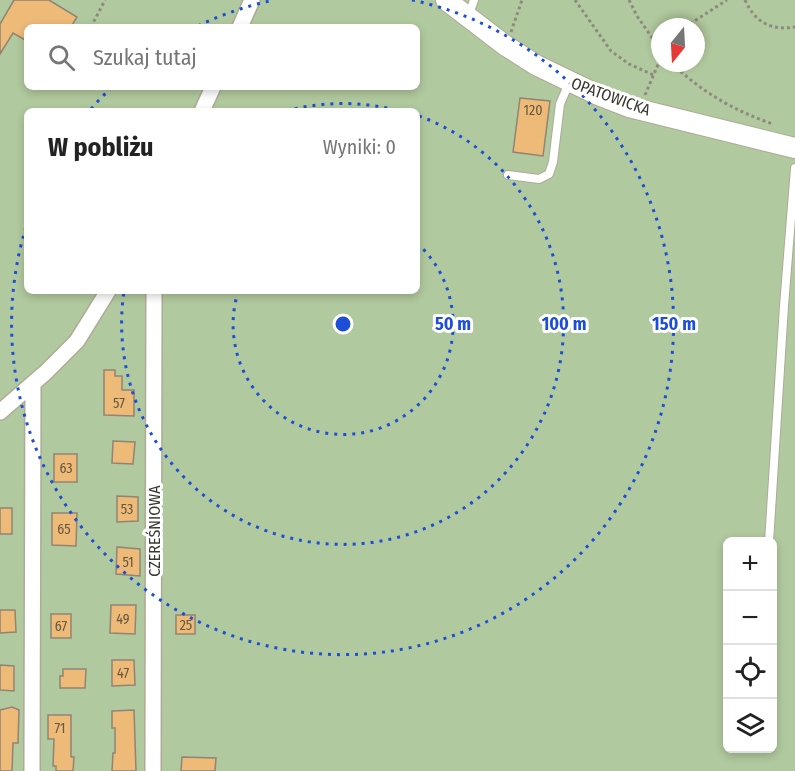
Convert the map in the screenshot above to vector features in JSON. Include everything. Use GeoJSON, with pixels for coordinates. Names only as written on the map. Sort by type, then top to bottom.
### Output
{"type":"FeatureCollection","features":[{"type":"Feature","properties":{"kind":"street"},"geometry":{"type":"LineString","coordinates":[[241,24],[252,0]]}},
{"type":"Feature","properties":{"kind":"street","name":"OPATOWICKA"},"geometry":{"type":"LineString","coordinates":[[446,0],[470,9],[520,56],[569,81],[629,106],[795,148]]}},
{"type":"Feature","properties":{"kind":"street"},"geometry":{"type":"LineString","coordinates":[[203,108],[212,90]]}},
{"type":"Feature","properties":{"kind":"street"},"geometry":{"type":"LineString","coordinates":[[0,412],[77,341],[106,294]]}},
{"type":"Feature","properties":{"kind":"street","name":"CZEREŚNIOWA"},"geometry":{"type":"LineString","coordinates":[[153,771],[154,294]]}},
{"type":"Feature","properties":{"kind":"street"},"geometry":{"type":"LineString","coordinates":[[32,771],[33,384]]}},
{"type":"Feature","properties":{"kind":"lane"},"geometry":{"type":"LineString","coordinates":[[508,175],[539,179],[549,174],[553,162],[560,104],[569,81]]}},
{"type":"Feature","properties":{"kind":"lane"},"geometry":{"type":"LineString","coordinates":[[769,537],[783,306],[795,168]]}},
{"type":"Feature","properties":{"kind":"path"},"geometry":{"type":"LineString","coordinates":[[93,24],[105,0]]}},
{"type":"Feature","properties":{"kind":"path"},"geometry":{"type":"LineString","coordinates":[[511,33],[522,0]]}},
{"type":"Feature","properties":{"kind":"path"},"geometry":{"type":"LineString","coordinates":[[575,0],[611,51],[629,64],[653,75]]}},
{"type":"Feature","properties":{"kind":"path"},"geometry":{"type":"LineString","coordinates":[[629,0],[651,37]]}},
{"type":"Feature","properties":{"kind":"path"},"geometry":{"type":"LineString","coordinates":[[699,18],[727,0]]}},
{"type":"Feature","properties":{"kind":"path"},"geometry":{"type":"LineString","coordinates":[[745,0],[759,21],[776,28],[795,27]]}},
{"type":"Feature","properties":{"kind":"path"},"geometry":{"type":"LineString","coordinates":[[639,95],[645,97],[654,72]]}},
{"type":"Feature","properties":{"kind":"path"},"geometry":{"type":"LineString","coordinates":[[683,72],[713,96],[739,111],[774,126],[762,125]]}},
{"type":"Feature","properties":{"kind":"green space"},"geometry":{"type":"Polygon","coordinates":[[[0,0],[795,0],[795,771],[0,771],[0,0]]]}},
{"type":"Feature","properties":{"kind":"building"},"geometry":{"type":"Polygon","coordinates":[[[14,0],[49,0],[77,17],[73,24],[24,24],[24,39],[13,33],[0,54],[0,24],[14,0]]]}},
{"type":"Feature","properties":{"kind":"building"},"geometry":{"type":"Polygon","coordinates":[[[520,98],[550,101],[543,156],[513,152],[520,98]]]}},
{"type":"Feature","properties":{"kind":"building"},"geometry":{"type":"Polygon","coordinates":[[[104,370],[115,370],[115,376],[122,376],[122,390],[134,390],[134,416],[104,415],[104,370]]]}},
{"type":"Feature","properties":{"kind":"building"},"geometry":{"type":"Polygon","coordinates":[[[113,441],[135,442],[133,464],[112,463],[113,441]]]}},
{"type":"Feature","properties":{"kind":"building"},"geometry":{"type":"Polygon","coordinates":[[[54,454],[77,454],[77,482],[54,482],[54,454]]]}},
{"type":"Feature","properties":{"kind":"building"},"geometry":{"type":"Polygon","coordinates":[[[117,496],[138,497],[138,521],[117,522],[117,496]]]}},
{"type":"Feature","properties":{"kind":"building"},"geometry":{"type":"Polygon","coordinates":[[[0,508],[12,508],[12,534],[0,534],[0,508]]]}},
{"type":"Feature","properties":{"kind":"building"},"geometry":{"type":"Polygon","coordinates":[[[52,513],[77,513],[76,546],[52,545],[52,513]]]}},
{"type":"Feature","properties":{"kind":"building"},"geometry":{"type":"Polygon","coordinates":[[[117,547],[140,549],[140,576],[116,574],[117,547]]]}},
{"type":"Feature","properties":{"kind":"building"},"geometry":{"type":"Polygon","coordinates":[[[111,605],[136,605],[135,634],[110,633],[111,605]]]}},
{"type":"Feature","properties":{"kind":"building"},"geometry":{"type":"Polygon","coordinates":[[[0,610],[15,610],[16,632],[0,633],[0,610]]]}},
{"type":"Feature","properties":{"kind":"building"},"geometry":{"type":"Polygon","coordinates":[[[51,614],[71,614],[71,638],[51,638],[51,614]]]}},
{"type":"Feature","properties":{"kind":"building"},"geometry":{"type":"Polygon","coordinates":[[[176,615],[195,615],[195,634],[176,634],[176,615]]]}},
{"type":"Feature","properties":{"kind":"building"},"geometry":{"type":"Polygon","coordinates":[[[112,660],[134,660],[135,685],[112,686],[112,660]]]}},
{"type":"Feature","properties":{"kind":"building"},"geometry":{"type":"Polygon","coordinates":[[[0,665],[14,666],[14,691],[0,690],[0,665]]]}},
{"type":"Feature","properties":{"kind":"building"},"geometry":{"type":"Polygon","coordinates":[[[63,669],[86,669],[85,688],[60,688],[60,676],[63,676],[63,669]]]}},
{"type":"Feature","properties":{"kind":"building"},"geometry":{"type":"Polygon","coordinates":[[[12,707],[19,710],[18,743],[13,743],[12,771],[0,771],[0,710],[12,707]]]}},
{"type":"Feature","properties":{"kind":"building"},"geometry":{"type":"Polygon","coordinates":[[[134,710],[136,771],[112,771],[115,728],[112,728],[112,711],[134,710]]]}},
{"type":"Feature","properties":{"kind":"building"},"geometry":{"type":"Polygon","coordinates":[[[48,715],[71,715],[73,771],[56,771],[56,766],[53,766],[54,739],[48,739],[48,715]]]}},
{"type":"Feature","properties":{"kind":"building"},"geometry":{"type":"Polygon","coordinates":[[[182,757],[216,758],[215,771],[181,771],[182,757]]]}}]}
